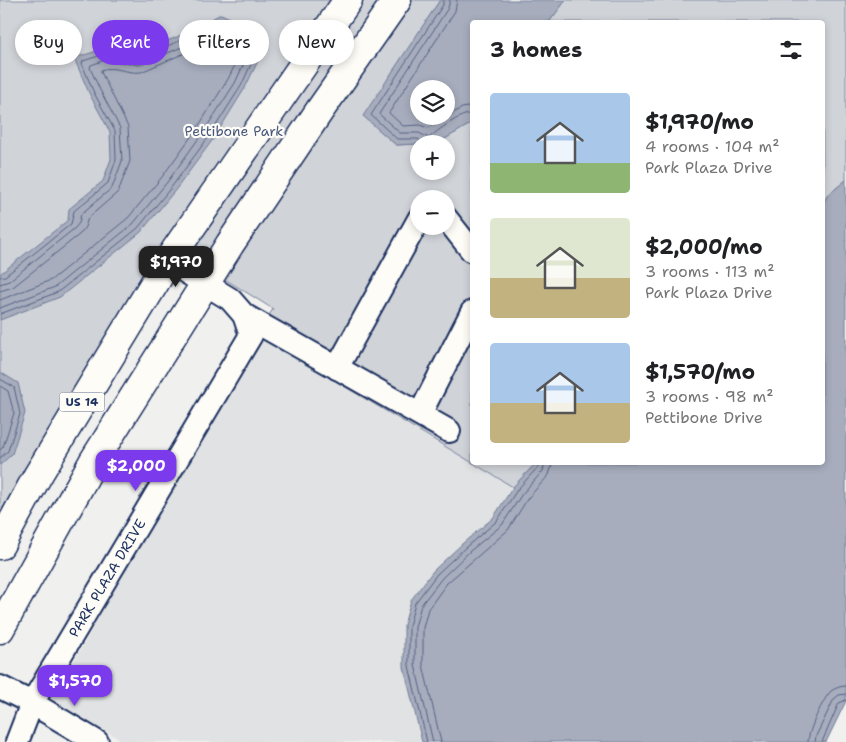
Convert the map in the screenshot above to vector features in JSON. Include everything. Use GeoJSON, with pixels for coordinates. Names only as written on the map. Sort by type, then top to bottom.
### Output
{"type":"FeatureCollection","features":[{"type":"Feature","properties":{"kind":"main road","name":"US 14"},"geometry":{"type":"LineString","coordinates":[[0,545],[38,475],[168,261],[348,0]]}},
{"type":"Feature","properties":{"kind":"main road","name":"US 14"},"geometry":{"type":"LineString","coordinates":[[0,630],[93,462],[230,244],[397,0]]}},
{"type":"Feature","properties":{"kind":"street"},"geometry":{"type":"LineString","coordinates":[[455,229],[470,248]]}},
{"type":"Feature","properties":{"kind":"street"},"geometry":{"type":"LineString","coordinates":[[337,368],[410,235]]}},
{"type":"Feature","properties":{"kind":"street"},"geometry":{"type":"LineString","coordinates":[[168,261],[230,300],[244,315],[449,430]]}},
{"type":"Feature","properties":{"kind":"street","name":"PARK PLAZA DRIVE"},"geometry":{"type":"LineString","coordinates":[[18,740],[32,703],[251,335],[244,315]]}},
{"type":"Feature","properties":{"kind":"street"},"geometry":{"type":"LineString","coordinates":[[420,414],[470,316]]}},
{"type":"Feature","properties":{"kind":"street"},"geometry":{"type":"LineString","coordinates":[[0,687],[32,703],[97,742]]}},
{"type":"Feature","properties":{"kind":"shaded area"},"geometry":{"type":"Polygon","coordinates":[[[257,334],[470,461],[470,465],[476,465],[513,487],[493,518],[433,571],[411,600],[404,667],[422,742],[125,742],[52,701],[257,334]]]}},
{"type":"Feature","properties":{"kind":"green space","name":"Pettibone Park"},"geometry":{"type":"Polygon","coordinates":[[[0,0],[440,0],[364,116],[396,145],[410,144],[410,180],[455,180],[455,135],[452,135],[470,124],[470,461],[257,334],[273,309],[167,243],[30,460],[0,513],[0,0]]]}},
{"type":"Feature","properties":{"kind":"green space"},"geometry":{"type":"Polygon","coordinates":[[[566,0],[846,0],[846,180],[825,200],[825,20],[551,20],[566,0]]]}},
{"type":"Feature","properties":{"kind":"green space","name":"Pettibone Park"},"geometry":{"type":"Polygon","coordinates":[[[476,465],[534,465],[513,487],[476,465]]]}},
{"type":"Feature","properties":{"kind":"water"},"geometry":{"type":"Polygon","coordinates":[[[440,0],[566,0],[551,20],[470,20],[470,124],[452,135],[410,135],[410,144],[396,145],[363,116],[440,0]]]}},
{"type":"Feature","properties":{"kind":"water"},"geometry":{"type":"Polygon","coordinates":[[[221,14],[234,20],[210,20],[221,14]]]}},
{"type":"Feature","properties":{"kind":"water"},"geometry":{"type":"Polygon","coordinates":[[[179,36],[179,65],[256,65],[245,88],[214,138],[141,232],[60,297],[0,320],[0,274],[68,220],[69,209],[103,181],[111,159],[110,132],[90,95],[77,65],[82,65],[82,56],[92,53],[92,65],[169,65],[169,40],[179,36]]]}},
{"type":"Feature","properties":{"kind":"water"},"geometry":{"type":"Polygon","coordinates":[[[846,180],[846,701],[826,742],[422,742],[404,667],[404,625],[411,600],[433,571],[493,518],[513,487],[534,465],[825,465],[825,200],[846,180]]]}},
{"type":"Feature","properties":{"kind":"water"},"geometry":{"type":"Polygon","coordinates":[[[0,372],[18,383],[25,413],[12,454],[0,465],[0,372]]]}}]}
